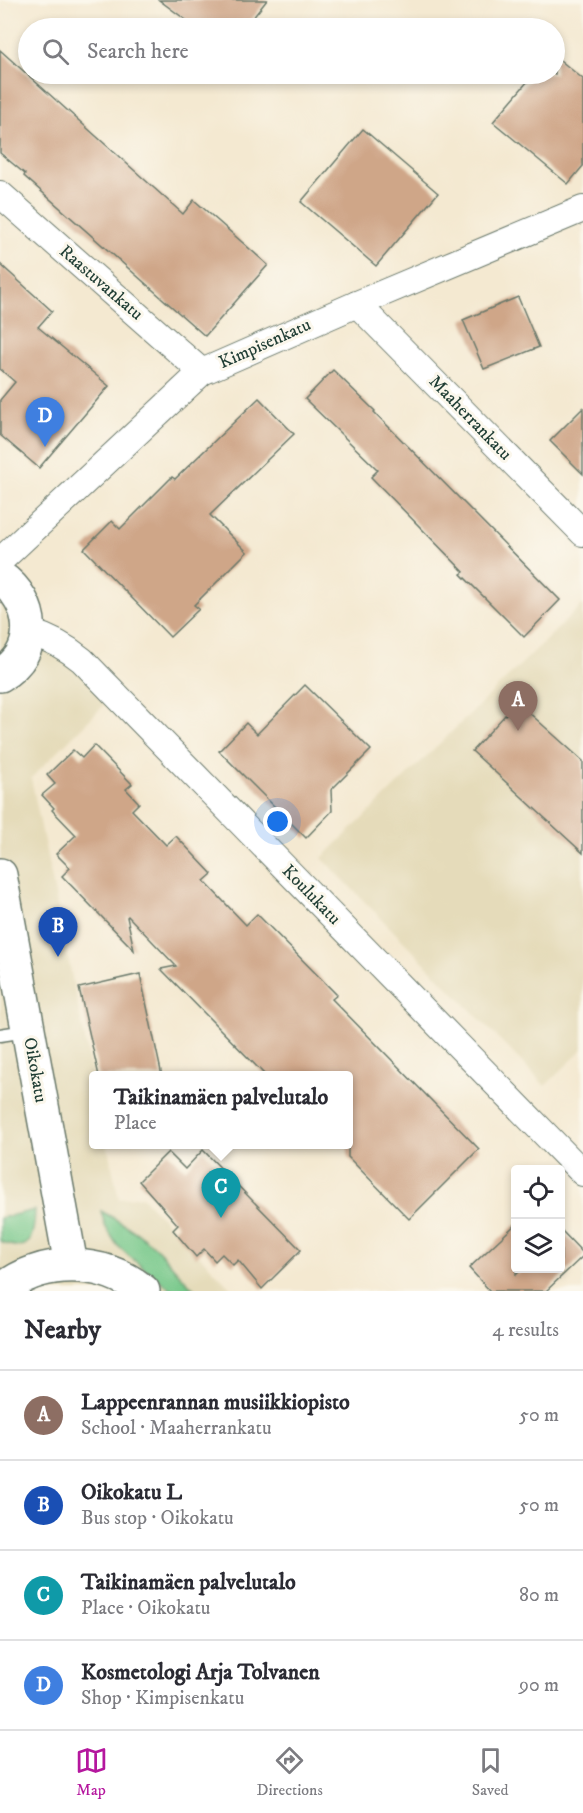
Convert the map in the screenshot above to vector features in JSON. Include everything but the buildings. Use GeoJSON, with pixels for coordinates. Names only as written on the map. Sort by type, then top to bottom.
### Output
{"type":"FeatureCollection","features":[{"type":"Feature","properties":{"kind":"main road"},"geometry":{"type":"LineString","coordinates":[[0,577],[12,585],[20,596],[28,613],[29,632],[25,648],[16,663],[0,675]]}},
{"type":"Feature","properties":{"kind":"main road","name":"Oikokatu"},"geometry":{"type":"LineString","coordinates":[[0,875],[14,1033],[71,1265]]}},
{"type":"Feature","properties":{"kind":"main road"},"geometry":{"type":"LineString","coordinates":[[1,1291],[25,1276],[50,1268],[71,1265],[99,1269],[121,1277],[143,1291]]}},
{"type":"Feature","properties":{"kind":"street","name":"Raastuvankatu"},"geometry":{"type":"LineString","coordinates":[[0,194],[202,372]]}},
{"type":"Feature","properties":{"kind":"street","name":"Kimpisenkatu"},"geometry":{"type":"LineString","coordinates":[[0,561],[202,372],[583,209]]}},
{"type":"Feature","properties":{"kind":"street","name":"Maaherrankatu"},"geometry":{"type":"LineString","coordinates":[[357,304],[583,533]]}},
{"type":"Feature","properties":{"kind":"street","name":"Koulukatu"},"geometry":{"type":"LineString","coordinates":[[29,632],[62,645],[82,660],[583,1173]]}},
{"type":"Feature","properties":{"kind":"shaded area"},"geometry":{"type":"Polygon","coordinates":[[[0,577],[28,613],[115,694],[31,778],[91,1071],[89,1071],[89,1149],[108,1149],[119,1199],[141,1196],[234,1291],[0,1291],[0,577]]]}},
{"type":"Feature","properties":{"kind":"shaded area"},"geometry":{"type":"Polygon","coordinates":[[[583,604],[583,1049],[545,1086],[322,858],[583,604]]]}},
{"type":"Feature","properties":{"kind":"green space"},"geometry":{"type":"Polygon","coordinates":[[[35,1210],[32,1236],[29,1241],[18,1246],[0,1241],[0,1218],[35,1210]]]}},
{"type":"Feature","properties":{"kind":"green space"},"geometry":{"type":"Polygon","coordinates":[[[101,1211],[132,1229],[153,1246],[196,1291],[173,1291],[130,1257],[117,1245],[105,1226],[101,1211]]]}},
{"type":"Feature","properties":{"kind":"place","name":"Kosmetologi Arja Tolvanen"},"geometry":{"type":"Point","coordinates":[45,447]}},
{"type":"Feature","properties":{"kind":"place","name":"Lappeenrannan musiikkiopisto"},"geometry":{"type":"Point","coordinates":[518,731]}},
{"type":"Feature","properties":{"kind":"place","name":"Oikokatu L"},"geometry":{"type":"Point","coordinates":[58,957]}},
{"type":"Feature","properties":{"kind":"place","name":"Taikinamäen palvelutalo"},"geometry":{"type":"Point","coordinates":[221,1218]}}]}
